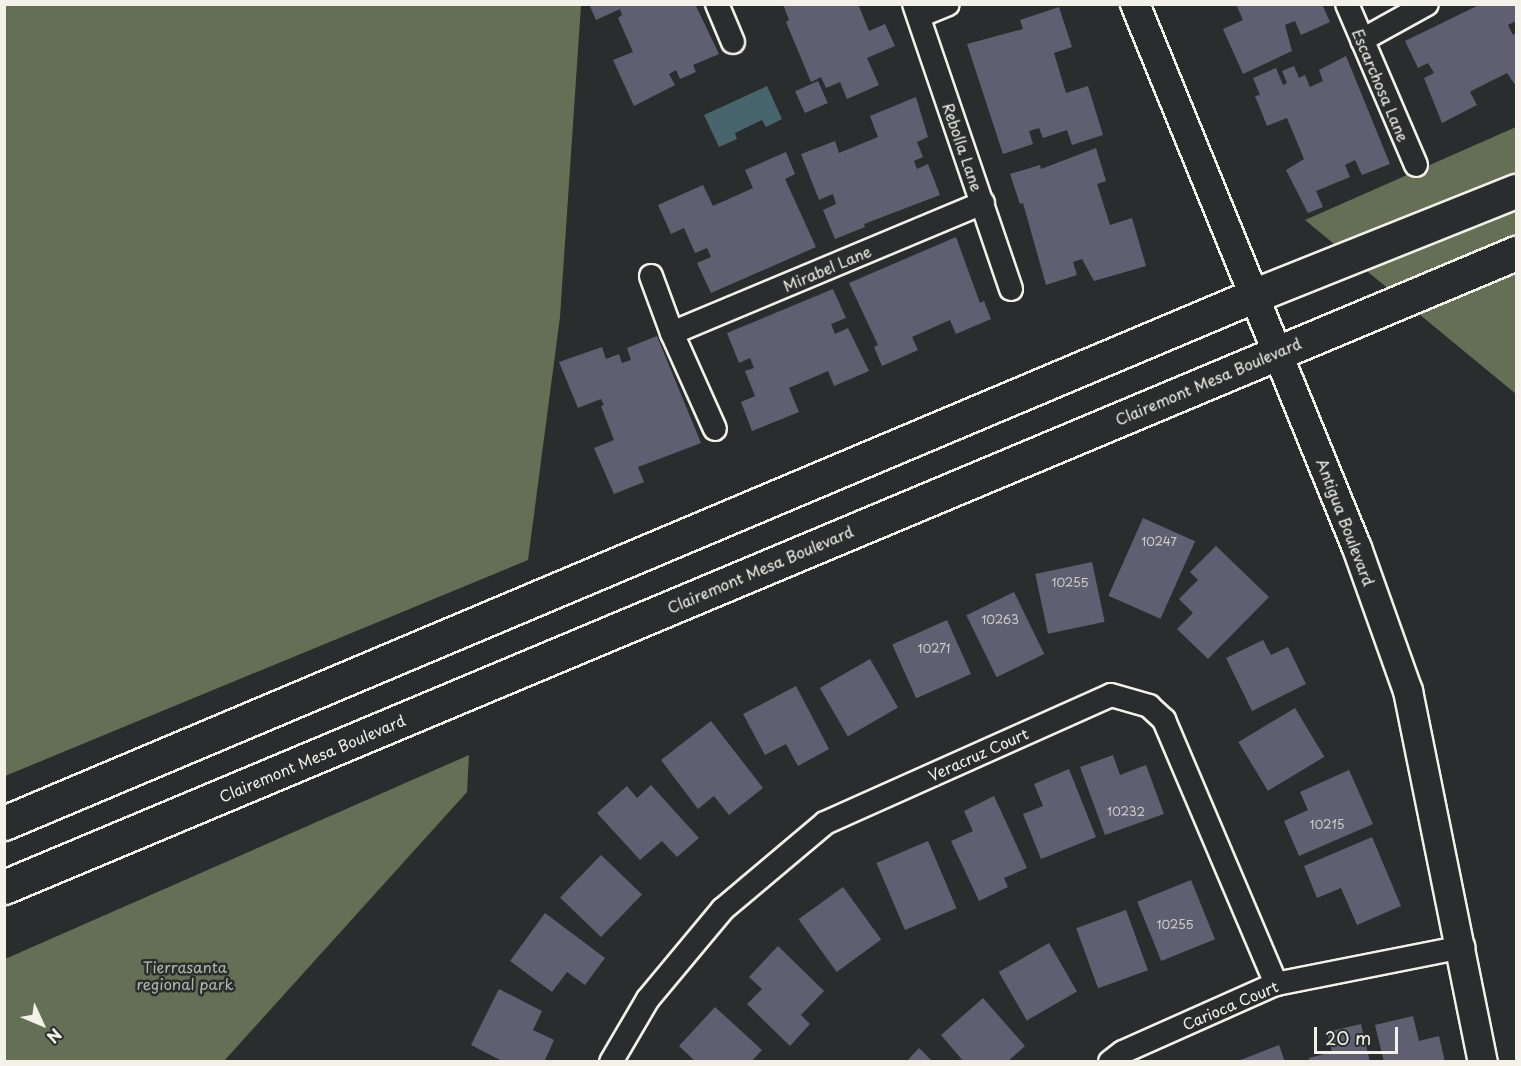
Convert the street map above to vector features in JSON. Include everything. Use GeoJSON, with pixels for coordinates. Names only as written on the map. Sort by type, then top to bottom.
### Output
{"type":"FeatureCollection","features":[{"type":"Feature","properties":{"kind":"main road"},"geometry":{"type":"LineString","coordinates":[[4,823],[1253,296],[1516,191]]}},
{"type":"Feature","properties":{"kind":"main road","name":"Clairemont Mesa Boulevard"},"geometry":{"type":"LineString","coordinates":[[4,887],[1516,253]]}},
{"type":"Feature","properties":{"kind":"street"},"geometry":{"type":"LineString","coordinates":[[717,4],[733,42]]}},
{"type":"Feature","properties":{"kind":"street"},"geometry":{"type":"LineString","coordinates":[[916,10],[948,4]]}},
{"type":"Feature","properties":{"kind":"street","name":"Antigua Boulevard"},"geometry":{"type":"LineString","coordinates":[[1135,4],[1358,548],[1408,691],[1463,946],[1483,1062]]}},
{"type":"Feature","properties":{"kind":"street","name":"Escarchosa Lane"},"geometry":{"type":"LineString","coordinates":[[1347,4],[1416,165]]}},
{"type":"Feature","properties":{"kind":"street"},"geometry":{"type":"LineString","coordinates":[[1362,40],[1427,4]]}},
{"type":"Feature","properties":{"kind":"street","name":"Rebolla Lane"},"geometry":{"type":"LineString","coordinates":[[916,10],[1011,290]]}},
{"type":"Feature","properties":{"kind":"street","name":"Mirabel Lane"},"geometry":{"type":"LineString","coordinates":[[672,333],[983,203]]}},
{"type":"Feature","properties":{"kind":"street"},"geometry":{"type":"LineString","coordinates":[[651,276],[672,333],[715,429]]}},
{"type":"Feature","properties":{"kind":"street","name":"Veracruz Court"},"geometry":{"type":"LineString","coordinates":[[611,1062],[648,999],[723,909],[825,823],[1112,695],[1149,706],[1164,720],[1276,984]]}},
{"type":"Feature","properties":{"kind":"street","name":"Carioca Court"},"geometry":{"type":"LineString","coordinates":[[1110,1062],[1123,1052],[1276,984],[1463,946]]}},
{"type":"Feature","properties":{"kind":"green space"},"geometry":{"type":"Polygon","coordinates":[[[5,4],[581,5],[560,317],[528,560],[5,776],[5,4]]]}},
{"type":"Feature","properties":{"kind":"green space"},"geometry":{"type":"Polygon","coordinates":[[[1516,127],[1516,394],[1305,220],[1516,127]]]}},
{"type":"Feature","properties":{"kind":"green space","name":"Tierrasanta regional park"},"geometry":{"type":"Polygon","coordinates":[[[469,755],[467,792],[224,1061],[5,1061],[5,959],[469,755]]]}},
{"type":"Feature","properties":{"kind":"water"},"geometry":{"type":"Polygon","coordinates":[[[767,86],[782,119],[766,127],[762,120],[735,133],[737,139],[719,147],[704,115],[767,86]]]}},
{"type":"Feature","properties":{"kind":"building"},"geometry":{"type":"Polygon","coordinates":[[[589,4],[695,4],[719,54],[693,65],[696,72],[680,79],[676,70],[669,74],[675,85],[634,106],[613,60],[633,52],[618,18],[622,15],[620,9],[596,20],[589,4]]]}},
{"type":"Feature","properties":{"kind":"building"},"geometry":{"type":"Polygon","coordinates":[[[783,4],[858,4],[869,31],[885,24],[895,46],[867,58],[879,85],[847,99],[840,82],[826,88],[821,77],[811,82],[786,22],[789,20],[783,4]]]}},
{"type":"Feature","properties":{"kind":"building"},"geometry":{"type":"Polygon","coordinates":[[[1236,4],[1322,4],[1330,22],[1301,35],[1295,21],[1285,25],[1292,51],[1243,74],[1223,29],[1243,20],[1236,4]]]}},
{"type":"Feature","properties":{"kind":"building"},"geometry":{"type":"Polygon","coordinates":[[[1481,4],[1514,4],[1516,21],[1508,25],[1513,35],[1516,33],[1516,86],[1507,73],[1470,92],[1477,105],[1442,123],[1424,78],[1434,73],[1428,63],[1418,68],[1405,41],[1481,4]]]}},
{"type":"Feature","properties":{"kind":"building"},"geometry":{"type":"Polygon","coordinates":[[[1059,7],[1072,47],[1054,53],[1066,93],[1088,86],[1103,135],[1072,145],[1067,130],[1043,138],[1039,128],[1029,131],[1033,144],[1003,154],[967,44],[1023,29],[1020,20],[1059,7]]]}},
{"type":"Feature","properties":{"kind":"building"},"geometry":{"type":"Polygon","coordinates":[[[1346,56],[1390,164],[1362,175],[1355,160],[1345,165],[1350,177],[1316,191],[1323,207],[1308,213],[1286,170],[1304,159],[1287,118],[1267,126],[1255,96],[1260,95],[1253,78],[1276,68],[1283,85],[1287,83],[1282,71],[1294,66],[1299,78],[1305,75],[1310,87],[1323,81],[1319,70],[1346,56]]]}},
{"type":"Feature","properties":{"kind":"building"},"geometry":{"type":"Polygon","coordinates":[[[818,81],[828,103],[805,113],[795,91],[818,81]]]}},
{"type":"Feature","properties":{"kind":"building"},"geometry":{"type":"Polygon","coordinates":[[[916,97],[928,137],[917,142],[923,157],[914,161],[917,169],[928,164],[940,195],[864,224],[865,227],[835,239],[823,210],[836,204],[833,194],[819,200],[801,154],[835,141],[839,153],[878,137],[870,116],[916,97]]]}},
{"type":"Feature","properties":{"kind":"building"},"geometry":{"type":"Polygon","coordinates":[[[1096,148],[1106,181],[1097,184],[1110,225],[1132,218],[1146,266],[1094,281],[1082,259],[1073,262],[1077,275],[1046,285],[1023,203],[1020,204],[1010,174],[1040,165],[1041,169],[1096,148]]]}},
{"type":"Feature","properties":{"kind":"building"},"geometry":{"type":"Polygon","coordinates":[[[786,152],[795,174],[785,179],[816,247],[711,293],[697,263],[711,257],[707,248],[695,253],[684,228],[671,234],[658,205],[703,185],[713,206],[753,188],[745,170],[786,152]]]}},
{"type":"Feature","properties":{"kind":"building"},"geometry":{"type":"Polygon","coordinates":[[[956,237],[980,303],[984,301],[991,319],[956,334],[950,320],[912,337],[918,350],[882,366],[874,347],[878,345],[849,283],[956,237]]]}},
{"type":"Feature","properties":{"kind":"building"},"geometry":{"type":"Polygon","coordinates":[[[833,289],[846,318],[831,324],[835,334],[848,328],[869,371],[834,386],[828,371],[789,388],[799,412],[752,431],[741,402],[755,396],[745,371],[754,368],[750,358],[739,363],[727,333],[833,289]]]}},
{"type":"Feature","properties":{"kind":"building"},"geometry":{"type":"Polygon","coordinates":[[[657,336],[701,443],[638,467],[644,482],[614,494],[594,448],[614,440],[601,406],[604,405],[601,399],[578,408],[559,362],[602,347],[606,359],[619,354],[622,363],[631,360],[627,348],[657,336]]]}},
{"type":"Feature","properties":{"kind":"building"},"geometry":{"type":"Polygon","coordinates":[[[1143,518],[1195,541],[1160,619],[1108,596],[1143,518]]]}},
{"type":"Feature","properties":{"kind":"building"},"geometry":{"type":"Polygon","coordinates":[[[1216,546],[1269,597],[1208,659],[1177,629],[1193,613],[1179,599],[1198,580],[1190,572],[1216,546]]]}},
{"type":"Feature","properties":{"kind":"building"},"geometry":{"type":"Polygon","coordinates":[[[1092,562],[1105,622],[1048,634],[1035,574],[1092,562]]]}},
{"type":"Feature","properties":{"kind":"building"},"geometry":{"type":"Polygon","coordinates":[[[1014,592],[1044,654],[997,677],[966,615],[1014,592]]]}},
{"type":"Feature","properties":{"kind":"building"},"geometry":{"type":"Polygon","coordinates":[[[947,620],[971,674],[916,698],[892,644],[947,620]]]}},
{"type":"Feature","properties":{"kind":"building"},"geometry":{"type":"Polygon","coordinates":[[[1263,640],[1271,655],[1288,647],[1306,684],[1252,711],[1226,658],[1263,640]]]}},
{"type":"Feature","properties":{"kind":"building"},"geometry":{"type":"Polygon","coordinates":[[[870,659],[898,707],[848,736],[820,688],[870,659]]]}},
{"type":"Feature","properties":{"kind":"building"},"geometry":{"type":"Polygon","coordinates":[[[796,686],[829,749],[798,766],[786,744],[765,755],[743,714],[796,686]]]}},
{"type":"Feature","properties":{"kind":"building"},"geometry":{"type":"Polygon","coordinates":[[[1295,708],[1324,757],[1268,791],[1238,742],[1295,708]]]}},
{"type":"Feature","properties":{"kind":"building"},"geometry":{"type":"Polygon","coordinates":[[[711,721],[763,788],[729,815],[714,796],[698,809],[661,760],[711,721]]]}},
{"type":"Feature","properties":{"kind":"building"},"geometry":{"type":"Polygon","coordinates":[[[1113,755],[1120,775],[1146,765],[1164,814],[1105,835],[1080,767],[1113,755]]]}},
{"type":"Feature","properties":{"kind":"building"},"geometry":{"type":"Polygon","coordinates":[[[1069,769],[1096,837],[1041,859],[1023,814],[1043,806],[1034,784],[1069,769]]]}},
{"type":"Feature","properties":{"kind":"building"},"geometry":{"type":"Polygon","coordinates":[[[1349,770],[1373,824],[1299,856],[1284,821],[1308,810],[1300,792],[1349,770]]]}},
{"type":"Feature","properties":{"kind":"building"},"geometry":{"type":"Polygon","coordinates":[[[651,785],[699,838],[677,857],[662,841],[640,860],[597,813],[627,786],[637,798],[651,785]]]}},
{"type":"Feature","properties":{"kind":"building"},"geometry":{"type":"Polygon","coordinates":[[[994,796],[1027,868],[1004,878],[1008,887],[979,901],[951,841],[973,831],[964,811],[994,796]]]}},
{"type":"Feature","properties":{"kind":"building"},"geometry":{"type":"Polygon","coordinates":[[[1372,837],[1401,906],[1357,925],[1341,888],[1317,898],[1304,866],[1372,837]]]}},
{"type":"Feature","properties":{"kind":"building"},"geometry":{"type":"Polygon","coordinates":[[[928,841],[957,908],[905,930],[876,863],[928,841]]]}},
{"type":"Feature","properties":{"kind":"building"},"geometry":{"type":"Polygon","coordinates":[[[601,855],[642,895],[601,937],[560,897],[601,855]]]}},
{"type":"Feature","properties":{"kind":"building"},"geometry":{"type":"Polygon","coordinates":[[[1191,880],[1215,939],[1161,961],[1137,902],[1191,880]]]}},
{"type":"Feature","properties":{"kind":"building"},"geometry":{"type":"Polygon","coordinates":[[[843,887],[881,940],[837,972],[799,919],[843,887]]]}},
{"type":"Feature","properties":{"kind":"building"},"geometry":{"type":"Polygon","coordinates":[[[1126,910],[1148,970],[1098,988],[1076,928],[1126,910]]]}},
{"type":"Feature","properties":{"kind":"building"},"geometry":{"type":"Polygon","coordinates":[[[545,913],[605,958],[585,985],[567,972],[552,992],[510,961],[545,913]]]}},
{"type":"Feature","properties":{"kind":"building"},"geometry":{"type":"Polygon","coordinates":[[[1049,943],[1077,991],[1027,1020],[999,972],[1049,943]]]}},
{"type":"Feature","properties":{"kind":"building"},"geometry":{"type":"Polygon","coordinates":[[[778,946],[824,991],[801,1015],[810,1024],[790,1046],[747,1004],[762,989],[749,977],[778,946]]]}},
{"type":"Feature","properties":{"kind":"building"},"geometry":{"type":"Polygon","coordinates":[[[499,989],[542,1011],[533,1030],[554,1040],[544,1062],[504,1062],[471,1045],[499,989]]]}},
{"type":"Feature","properties":{"kind":"building"},"geometry":{"type":"Polygon","coordinates":[[[983,998],[1025,1046],[1007,1062],[964,1062],[941,1035],[983,998]]]}},
{"type":"Feature","properties":{"kind":"building"},"geometry":{"type":"Polygon","coordinates":[[[715,1007],[762,1050],[751,1062],[696,1062],[679,1046],[715,1007]]]}},
{"type":"Feature","properties":{"kind":"building"},"geometry":{"type":"Polygon","coordinates":[[[1413,1016],[1419,1041],[1439,1036],[1445,1062],[1384,1062],[1375,1025],[1413,1016]]]}},
{"type":"Feature","properties":{"kind":"building"},"geometry":{"type":"Polygon","coordinates":[[[1361,1024],[1370,1062],[1309,1062],[1309,1058],[1332,1052],[1327,1032],[1361,1024]]]}},
{"type":"Feature","properties":{"kind":"building"},"geometry":{"type":"Polygon","coordinates":[[[1279,1045],[1285,1062],[1238,1062],[1238,1061],[1279,1045]]]}},
{"type":"Feature","properties":{"kind":"building"},"geometry":{"type":"Polygon","coordinates":[[[919,1048],[933,1062],[906,1062],[919,1048]]]}}]}
